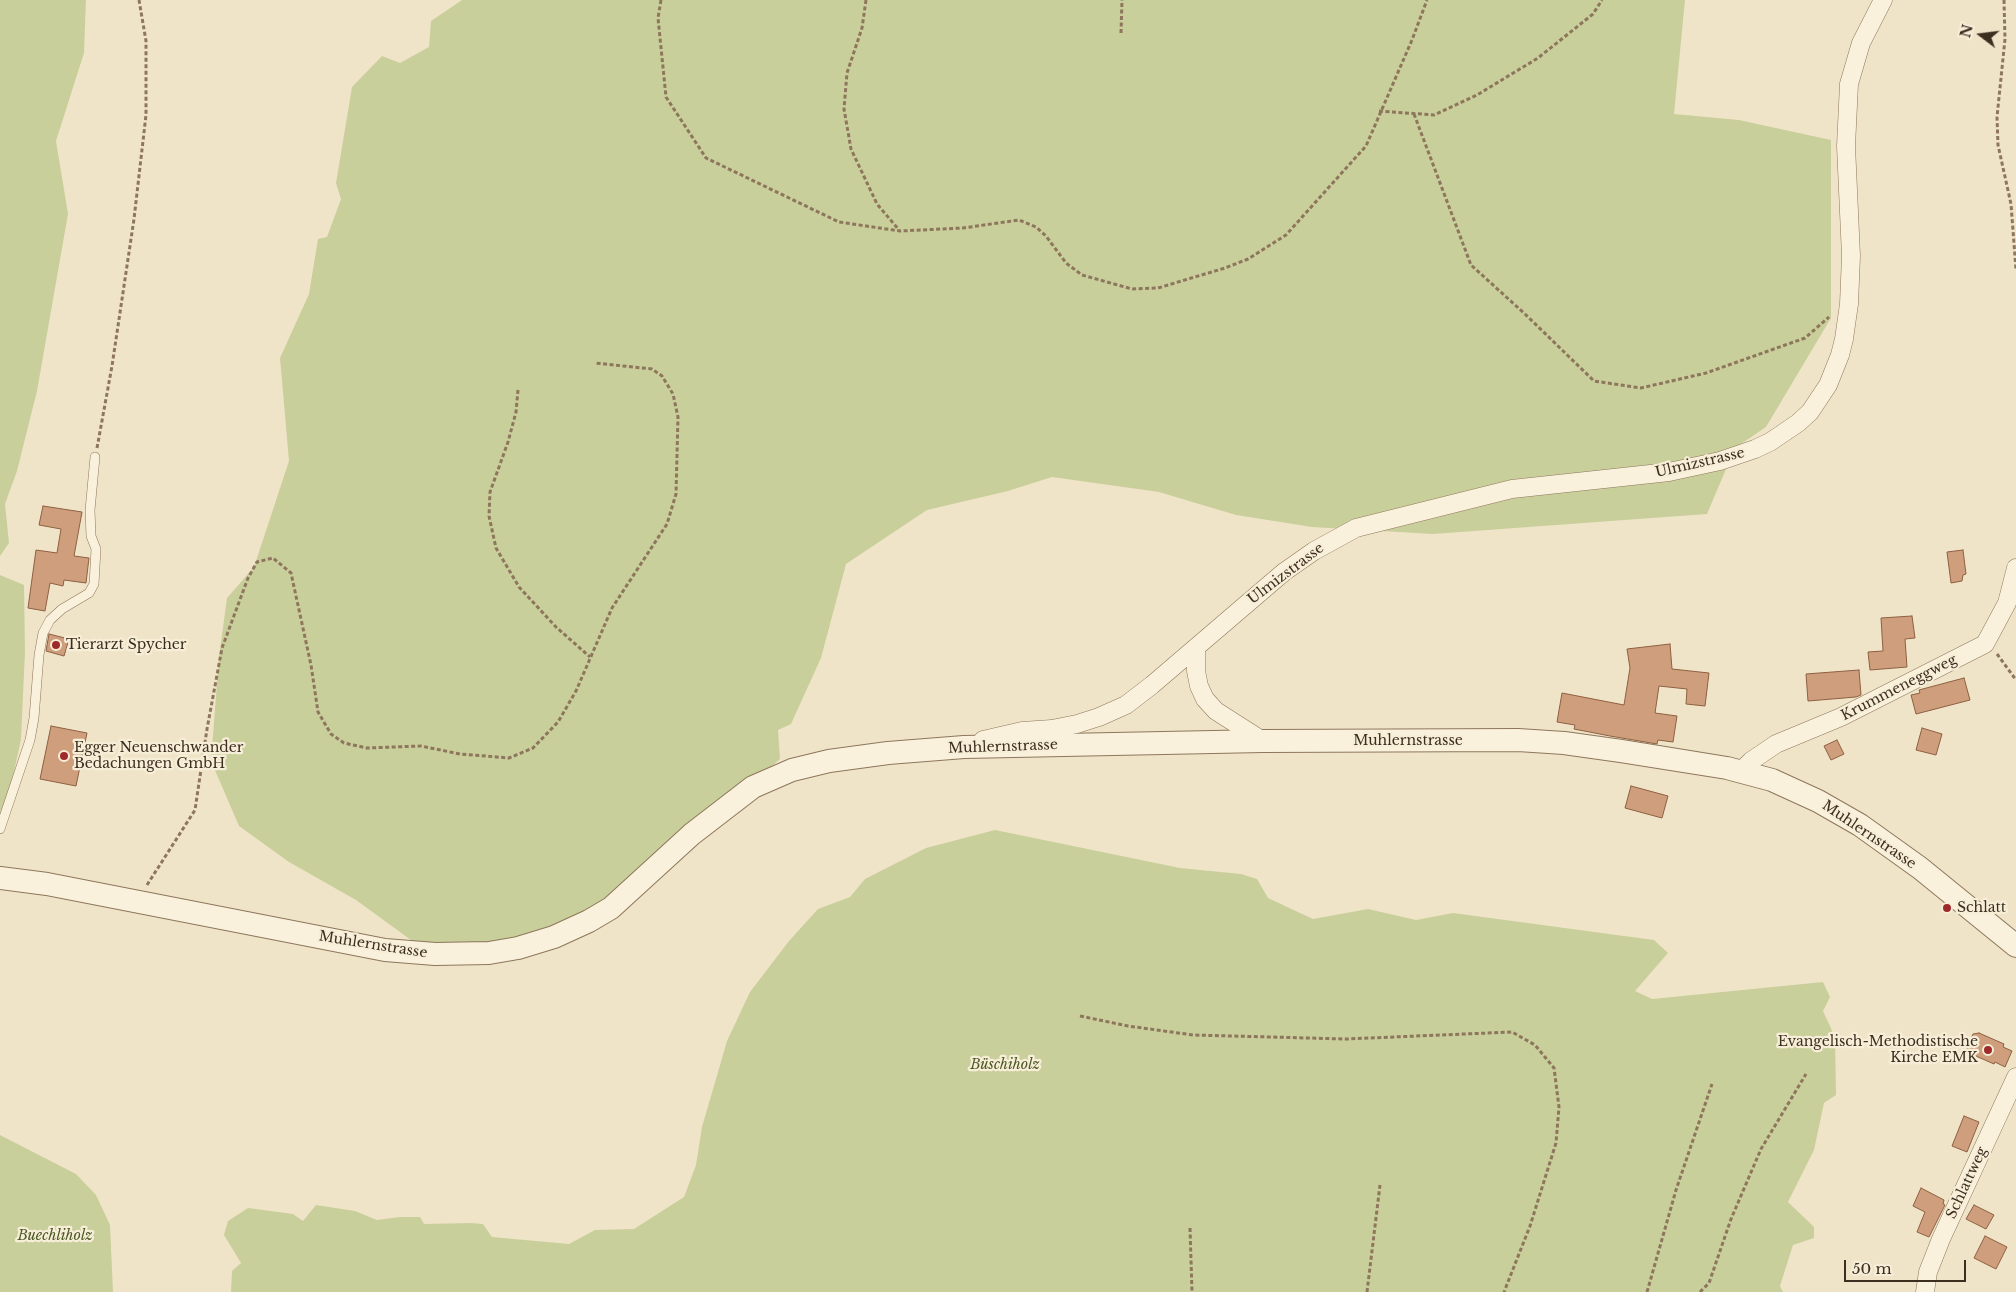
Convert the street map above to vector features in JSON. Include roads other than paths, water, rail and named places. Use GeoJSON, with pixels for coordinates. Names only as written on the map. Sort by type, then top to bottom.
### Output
{"type":"FeatureCollection","features":[{"type":"Feature","properties":{"kind":"street","name":"Ulmizstrasse"},"geometry":{"type":"LineString","coordinates":[[964,747],[984,739],[1022,731],[1052,729],[1099,717],[1126,704],[1152,685],[1284,572],[1314,551],[1356,528],[1512,489],[1669,472],[1720,461],[1770,442],[1798,423],[1810,412],[1828,385],[1844,339],[1849,304],[1851,256],[1846,146],[1849,84],[1861,43],[1882,0]]}},
{"type":"Feature","properties":{"kind":"street","name":"Krummeneggweg"},"geometry":{"type":"LineString","coordinates":[[1741,771],[1751,761],[1776,744],[1841,717],[1985,644],[2007,604],[2016,568]]}},
{"type":"Feature","properties":{"kind":"street"},"geometry":{"type":"LineString","coordinates":[[1196,648],[1196,671],[1199,686],[1206,699],[1216,711],[1263,742]]}},
{"type":"Feature","properties":{"kind":"street","name":"Muhlernstrasse"},"geometry":{"type":"LineString","coordinates":[[0,878],[47,884],[385,950],[460,955],[489,953],[518,948],[572,929],[611,908],[692,834],[753,786],[792,770],[829,761],[888,753],[964,747],[1518,740],[1590,746],[1741,771],[1772,780],[1803,793],[1860,825],[1928,874],[2016,946]]}},
{"type":"Feature","properties":{"kind":"street","name":"Schlattweg"},"geometry":{"type":"LineString","coordinates":[[1926,1292],[1928,1272],[1941,1239],[2016,1077]]}},
{"type":"Feature","properties":{"kind":"lane"},"geometry":{"type":"LineString","coordinates":[[0,829],[30,740],[43,633],[50,620],[56,614],[89,593],[94,584],[96,549],[91,536],[90,510],[95,457]]}},
{"type":"Feature","properties":{"kind":"place","name":"Tierarzt Spycher"},"geometry":{"type":"Point","coordinates":[56,645]}},
{"type":"Feature","properties":{"kind":"place","name":"Egger Neuenschwander Bedachungen GmbH"},"geometry":{"type":"Point","coordinates":[64,756]}},
{"type":"Feature","properties":{"kind":"place","name":"Schlatt"},"geometry":{"type":"Point","coordinates":[1947,908]}},
{"type":"Feature","properties":{"kind":"place","name":"Evangelisch-Methodistische Kirche EMK"},"geometry":{"type":"Point","coordinates":[1988,1050]}},
{"type":"Feature","properties":{"kind":"park label","name":"Büschiholz"},"geometry":{"type":"Point","coordinates":[1005,1065]}},
{"type":"Feature","properties":{"kind":"park label","name":"Buechliholz"},"geometry":{"type":"Point","coordinates":[55,1236]}}]}
